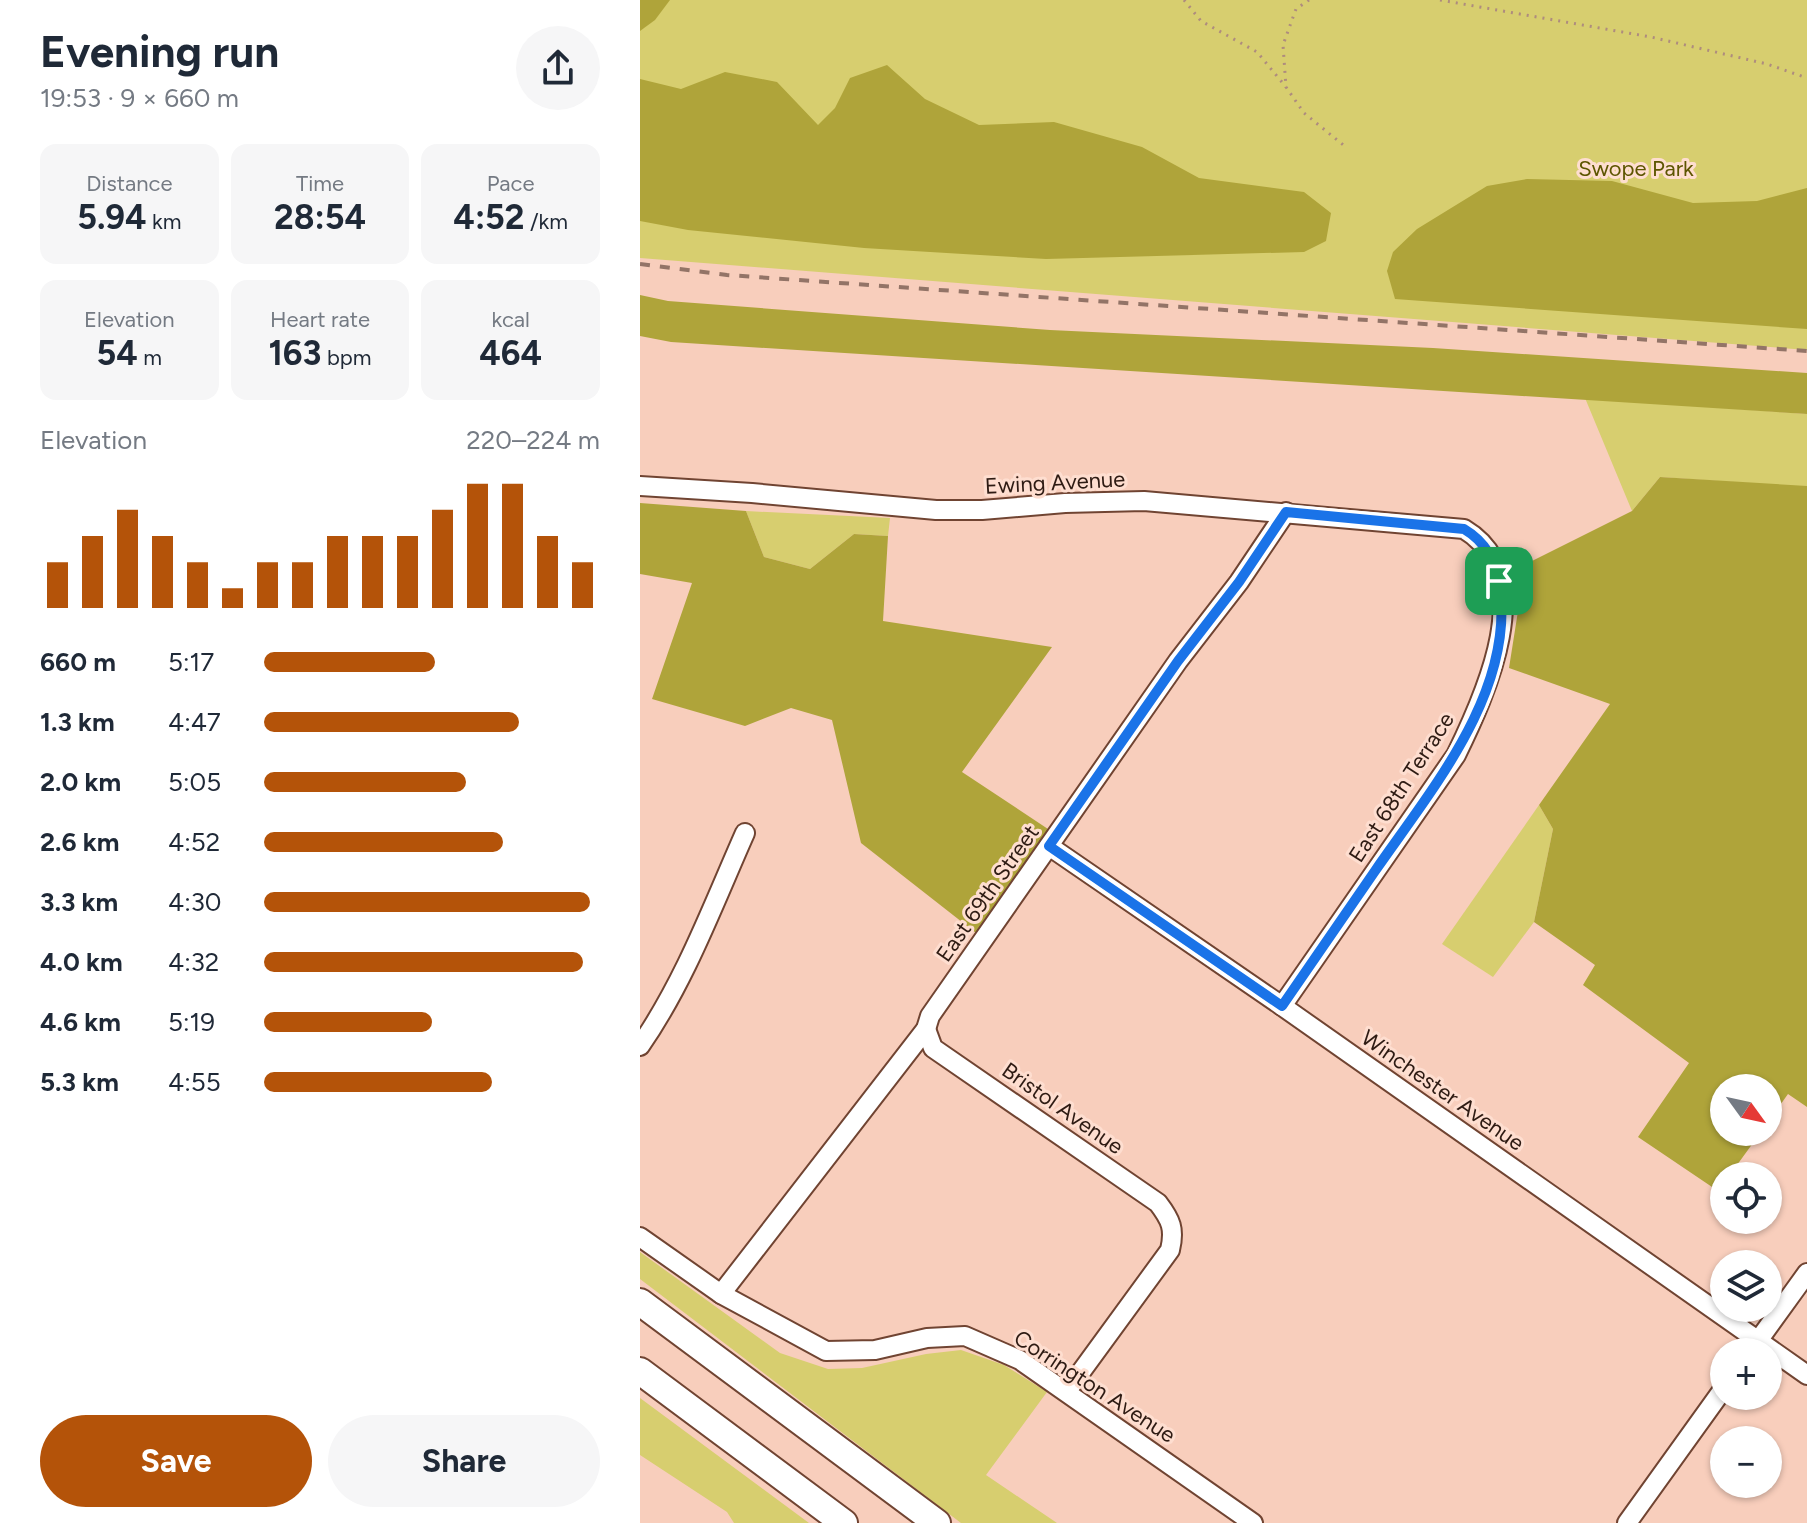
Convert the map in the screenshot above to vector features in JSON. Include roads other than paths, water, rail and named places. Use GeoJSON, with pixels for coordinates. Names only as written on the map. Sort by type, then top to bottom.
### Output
{"type":"FeatureCollection","features":[{"type":"Feature","properties":{"kind":"highway"},"geometry":{"type":"LineString","coordinates":[[640,1302],[937,1523]]}},
{"type":"Feature","properties":{"kind":"highway"},"geometry":{"type":"LineString","coordinates":[[640,1371],[844,1523]]}},
{"type":"Feature","properties":{"kind":"street","name":"Ewing Avenue"},"geometry":{"type":"LineString","coordinates":[[640,486],[936,510],[1144,501],[1464,529],[1472,534]]}},
{"type":"Feature","properties":{"kind":"street","name":"East 69th Street"},"geometry":{"type":"LineString","coordinates":[[721,1294],[926,1029],[930,1016],[1286,512]]}},
{"type":"Feature","properties":{"kind":"street","name":"East 68th Terrace"},"geometry":{"type":"LineString","coordinates":[[1282,1006],[1456,755],[1476,713],[1500,641],[1503,611],[1499,581],[1490,552],[1472,534]]}},
{"type":"Feature","properties":{"kind":"street"},"geometry":{"type":"LineString","coordinates":[[640,1046],[679,980],[745,833]]}},
{"type":"Feature","properties":{"kind":"street","name":"Winchester Avenue"},"geometry":{"type":"LineString","coordinates":[[1049,846],[1282,1006],[1743,1338]]}},
{"type":"Feature","properties":{"kind":"street","name":"Bristol Avenue"},"geometry":{"type":"LineString","coordinates":[[926,1029],[933,1048],[1158,1203],[1171,1219],[1173,1234],[1170,1250],[1067,1391]]}},
{"type":"Feature","properties":{"kind":"street","name":"Corrington Avenue"},"geometry":{"type":"LineString","coordinates":[[640,1237],[721,1294],[826,1351],[875,1350],[927,1338],[965,1336],[1020,1360],[1253,1523]]}},
{"type":"Feature","properties":{"kind":"street"},"geometry":{"type":"LineString","coordinates":[[1760,1338],[1807,1273]]}},
{"type":"Feature","properties":{"kind":"street","name":"Winchester Avenue"},"geometry":{"type":"LineString","coordinates":[[1782,1361],[1807,1375]]}},
{"type":"Feature","properties":{"kind":"street"},"geometry":{"type":"LineString","coordinates":[[1627,1523],[1710,1407]]}},
{"type":"Feature","properties":{"kind":"railway"},"geometry":{"type":"LineString","coordinates":[[640,264],[727,275],[1807,351]]}},
{"type":"Feature","properties":{"kind":"park label","name":"Swope Park"},"geometry":{"type":"Point","coordinates":[1636,168]}}]}
